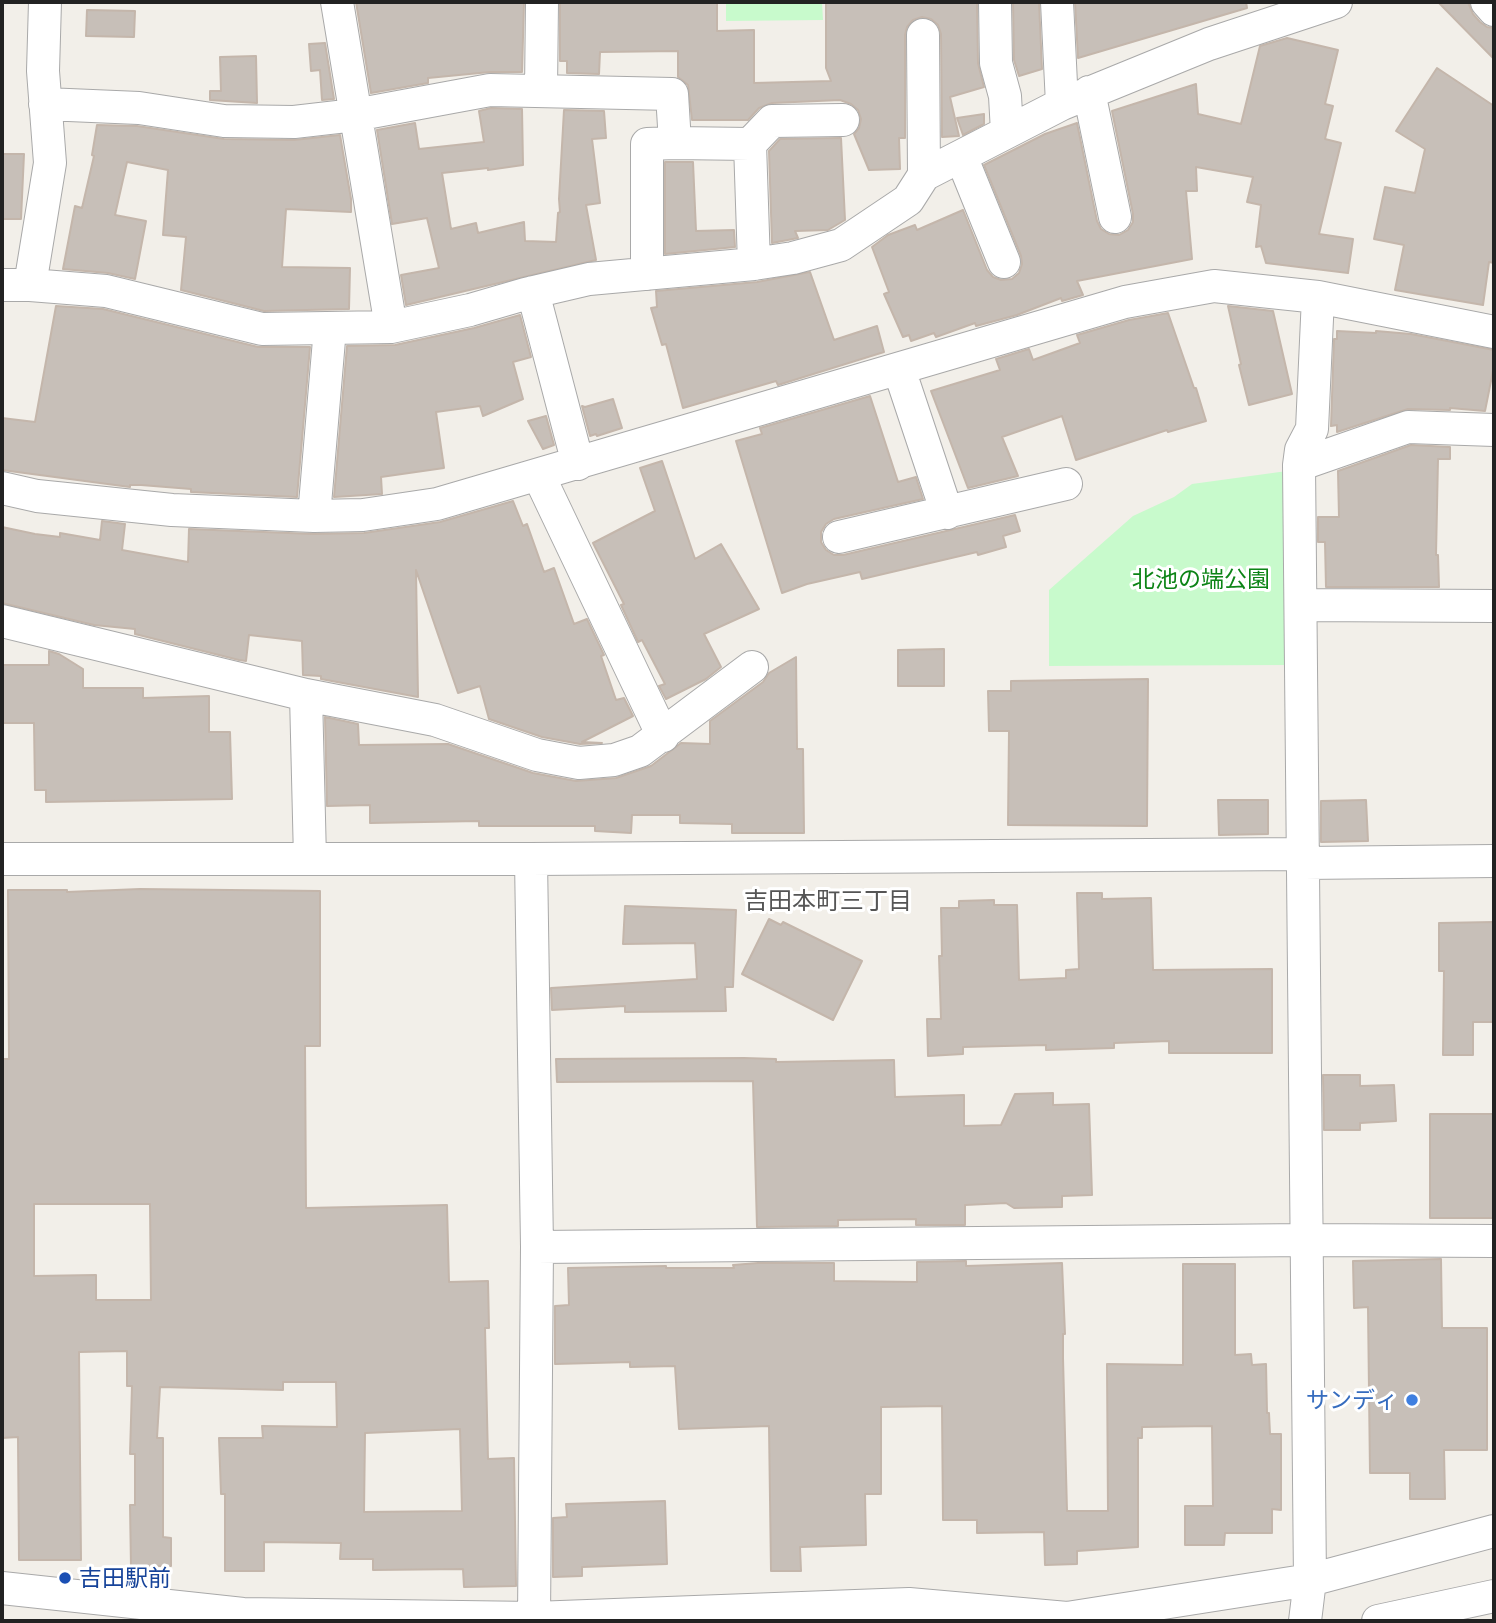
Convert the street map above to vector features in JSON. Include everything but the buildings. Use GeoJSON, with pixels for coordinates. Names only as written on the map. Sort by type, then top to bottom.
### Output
{"type":"FeatureCollection","features":[{"type":"Feature","properties":{"kind":"street"},"geometry":{"type":"LineString","coordinates":[[46,2],[43,71],[50,163],[16,285],[106,291],[262,329],[391,327],[589,279],[754,264],[793,258],[841,245],[908,200],[924,175],[1075,98],[1209,44],[1326,3]]}},
{"type":"Feature","properties":{"kind":"street"},"geometry":{"type":"LineString","coordinates":[[337,2],[391,327]]}},
{"type":"Feature","properties":{"kind":"street"},"geometry":{"type":"LineString","coordinates":[[541,92],[542,2]]}},
{"type":"Feature","properties":{"kind":"street"},"geometry":{"type":"LineString","coordinates":[[995,2],[996,63],[1005,96],[1007,132]]}},
{"type":"Feature","properties":{"kind":"street"},"geometry":{"type":"LineString","coordinates":[[1057,2],[1075,98],[1115,217]]}},
{"type":"Feature","properties":{"kind":"street"},"geometry":{"type":"LineString","coordinates":[[1487,2],[1494,10]]}},
{"type":"Feature","properties":{"kind":"street"},"geometry":{"type":"LineString","coordinates":[[923,35],[924,175]]}},
{"type":"Feature","properties":{"kind":"street"},"geometry":{"type":"LineString","coordinates":[[46,104],[139,108],[224,121],[294,122],[355,116],[490,90],[671,94],[675,143]]}},
{"type":"Feature","properties":{"kind":"street"},"geometry":{"type":"LineString","coordinates":[[754,264],[750,144],[772,121],[843,120]]}},
{"type":"Feature","properties":{"kind":"street"},"geometry":{"type":"LineString","coordinates":[[647,274],[647,144],[750,144]]}},
{"type":"Feature","properties":{"kind":"street"},"geometry":{"type":"LineString","coordinates":[[961,156],[1004,262]]}},
{"type":"Feature","properties":{"kind":"street"},"geometry":{"type":"LineString","coordinates":[[2,488],[37,496],[172,510],[314,516],[363,515],[437,504],[1125,302],[1214,286],[1318,297],[1494,332]]}},
{"type":"Feature","properties":{"kind":"street"},"geometry":{"type":"LineString","coordinates":[[533,292],[578,464]]}},
{"type":"Feature","properties":{"kind":"street"},"geometry":{"type":"LineString","coordinates":[[1305,1621],[1310,1580],[1299,465],[1301,450],[1312,429],[1318,297]]}},
{"type":"Feature","properties":{"kind":"street"},"geometry":{"type":"LineString","coordinates":[[314,516],[330,328]]}},
{"type":"Feature","properties":{"kind":"street"},"geometry":{"type":"LineString","coordinates":[[899,369],[947,513]]}},
{"type":"Feature","properties":{"kind":"street"},"geometry":{"type":"LineString","coordinates":[[1299,465],[1408,427],[1494,430]]}},
{"type":"Feature","properties":{"kind":"street"},"geometry":{"type":"LineString","coordinates":[[539,476],[663,736]]}},
{"type":"Feature","properties":{"kind":"street"},"geometry":{"type":"LineString","coordinates":[[839,537],[1066,484]]}},
{"type":"Feature","properties":{"kind":"street"},"geometry":{"type":"LineString","coordinates":[[1301,605],[1494,606]]}},
{"type":"Feature","properties":{"kind":"street"},"geometry":{"type":"LineString","coordinates":[[2,621],[306,695],[435,720],[537,755],[579,763],[614,760],[640,751],[752,667]]}},
{"type":"Feature","properties":{"kind":"street"},"geometry":{"type":"LineString","coordinates":[[306,695],[310,859]]}},
{"type":"Feature","properties":{"kind":"street"},"geometry":{"type":"LineString","coordinates":[[2,859],[1494,861]]}},
{"type":"Feature","properties":{"kind":"street"},"geometry":{"type":"LineString","coordinates":[[531,859],[537,1247],[534,1618]]}},
{"type":"Feature","properties":{"kind":"street"},"geometry":{"type":"LineString","coordinates":[[537,1247],[1308,1240],[1494,1241]]}},
{"type":"Feature","properties":{"kind":"street"},"geometry":{"type":"LineString","coordinates":[[2,1588],[243,1614],[534,1618],[909,1605],[1068,1618],[1310,1580],[1494,1531]]}},
{"type":"Feature","properties":{"kind":"street"},"geometry":{"type":"LineString","coordinates":[[1378,1621],[1494,1596]]}},
{"type":"Feature","properties":{"kind":"green space"},"geometry":{"type":"Polygon","coordinates":[[[726,2],[822,2],[823,20],[726,21],[726,2]]]}},
{"type":"Feature","properties":{"kind":"green space","name":"北池の端公園"},"geometry":{"type":"Polygon","coordinates":[[[1287,471],[1288,665],[1049,666],[1049,590],[1133,516],[1174,497],[1192,484],[1287,471]]]}},
{"type":"Feature","properties":{"kind":"place","name":"サンディ"},"geometry":{"type":"Point","coordinates":[1412,1400]}},
{"type":"Feature","properties":{"kind":"place","name":"吉田駅前"},"geometry":{"type":"Point","coordinates":[65,1578]}},
{"type":"Feature","properties":{"kind":"district","name":"吉田本町三丁目"},"geometry":{"type":"Point","coordinates":[828,901]}}]}
